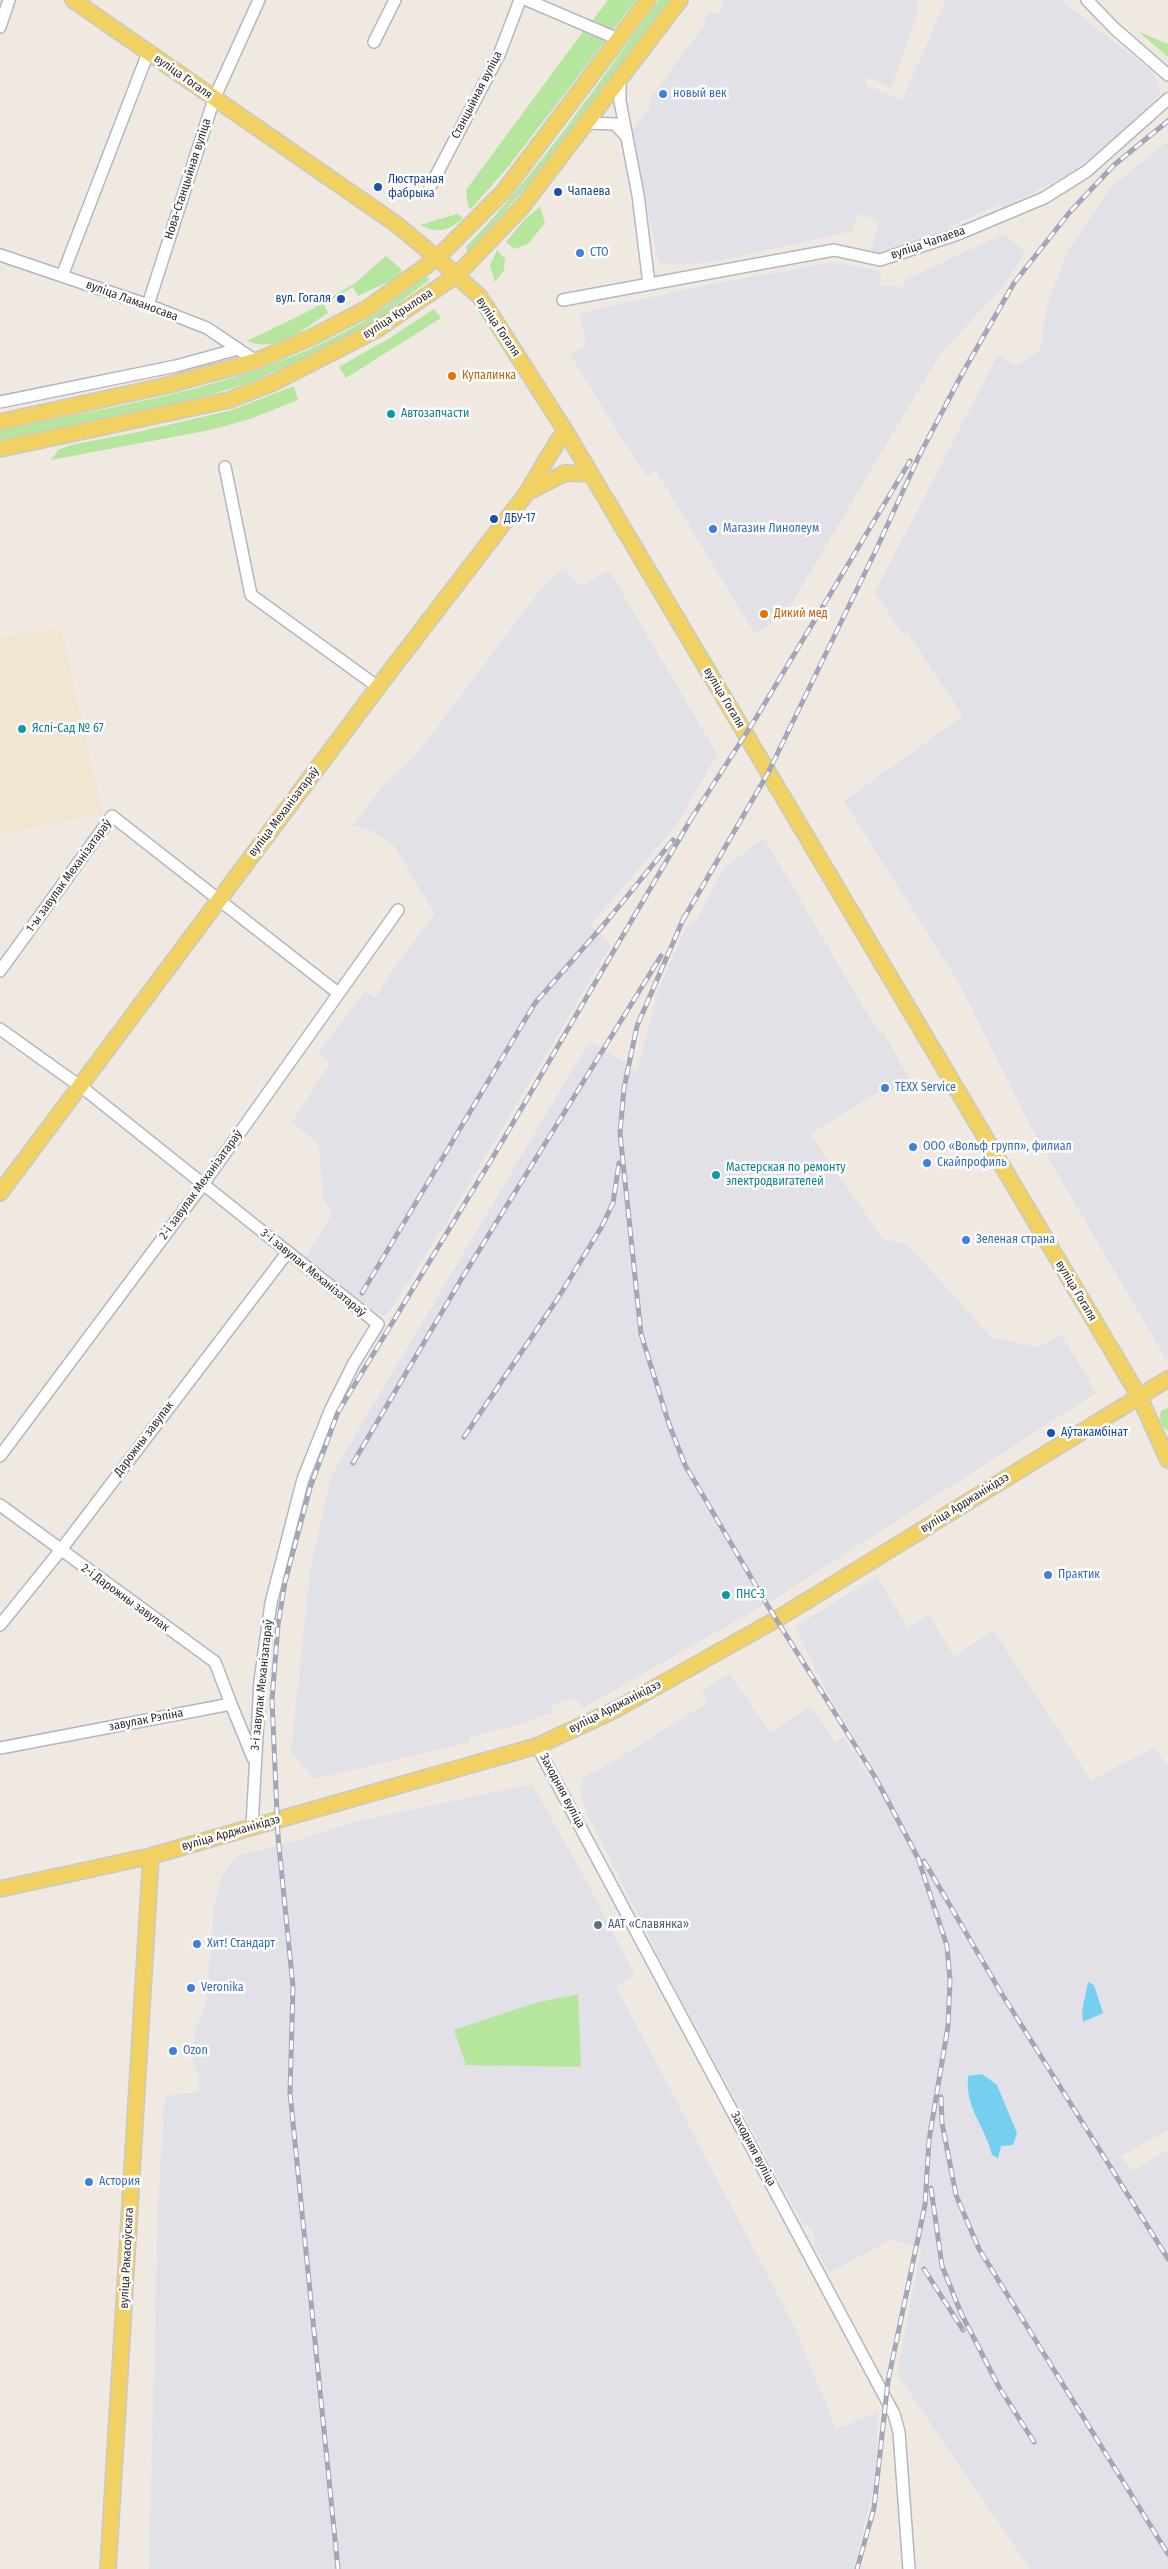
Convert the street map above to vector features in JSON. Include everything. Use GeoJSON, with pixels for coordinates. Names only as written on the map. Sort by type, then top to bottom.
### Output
{"type":"FeatureCollection","features":[{"type":"Feature","properties":{"kind":"main road","name":"вуліца Гогаля"},"geometry":{"type":"LineString","coordinates":[[73,0],[396,224],[457,275],[480,297],[566,432],[1139,1396],[1168,1460]]}},
{"type":"Feature","properties":{"kind":"main road","name":"вуліца Крылова"},"geometry":{"type":"LineString","coordinates":[[0,422],[168,385],[256,361],[314,336],[366,309],[437,258],[504,191],[648,0]]}},
{"type":"Feature","properties":{"kind":"main road","name":"вуліца Крылова"},"geometry":{"type":"LineString","coordinates":[[0,449],[229,400],[275,382],[376,330],[457,275],[522,207],[680,0]]}},
{"type":"Feature","properties":{"kind":"main road","name":"вуліца Механізатараў"},"geometry":{"type":"LineString","coordinates":[[0,1192],[378,687],[526,494],[559,439],[566,432]]}},
{"type":"Feature","properties":{"kind":"main road"},"geometry":{"type":"LineString","coordinates":[[526,494],[565,473],[591,474]]}},
{"type":"Feature","properties":{"kind":"main road","name":"вуліца Арджанікідзэ"},"geometry":{"type":"LineString","coordinates":[[0,1889],[151,1856],[537,1746],[615,1710],[777,1619],[1168,1379]]}},
{"type":"Feature","properties":{"kind":"main road","name":"вуліца Ракасоўскага"},"geometry":{"type":"LineString","coordinates":[[108,2569],[151,1856]]}},
{"type":"Feature","properties":{"kind":"street"},"geometry":{"type":"LineString","coordinates":[[0,27],[9,0]]}},
{"type":"Feature","properties":{"kind":"street","name":"Нова-Станцыйная вуліца"},"geometry":{"type":"LineString","coordinates":[[148,305],[214,99],[259,0]]}},
{"type":"Feature","properties":{"kind":"street"},"geometry":{"type":"LineString","coordinates":[[374,42],[395,0]]}},
{"type":"Feature","properties":{"kind":"street","name":"Станцыйная вуліца"},"geometry":{"type":"LineString","coordinates":[[430,187],[499,54],[520,0]]}},
{"type":"Feature","properties":{"kind":"street"},"geometry":{"type":"LineString","coordinates":[[527,0],[618,39]]}},
{"type":"Feature","properties":{"kind":"street"},"geometry":{"type":"LineString","coordinates":[[1087,0],[1114,28],[1168,75]]}},
{"type":"Feature","properties":{"kind":"street","name":"вуліца Гогаля"},"geometry":{"type":"LineString","coordinates":[[62,276],[81,222],[148,53]]}},
{"type":"Feature","properties":{"kind":"street"},"geometry":{"type":"LineString","coordinates":[[620,78],[620,101],[638,195],[649,284]]}},
{"type":"Feature","properties":{"kind":"street","name":"вуліца Чапаева"},"geometry":{"type":"LineString","coordinates":[[563,300],[834,250],[880,260],[958,234],[1044,198],[1087,171],[1168,99]]}},
{"type":"Feature","properties":{"kind":"street"},"geometry":{"type":"LineString","coordinates":[[586,123],[615,124],[626,136]]}},
{"type":"Feature","properties":{"kind":"street","name":"вуліца Ламаносава"},"geometry":{"type":"LineString","coordinates":[[0,255],[148,305],[207,328],[256,361]]}},
{"type":"Feature","properties":{"kind":"street"},"geometry":{"type":"LineString","coordinates":[[0,402],[176,366],[238,348]]}},
{"type":"Feature","properties":{"kind":"street"},"geometry":{"type":"LineString","coordinates":[[225,467],[251,595],[378,687]]}},
{"type":"Feature","properties":{"kind":"street","name":"1-ы завулак Механізатараў"},"geometry":{"type":"LineString","coordinates":[[0,971],[112,816],[218,900]]}},
{"type":"Feature","properties":{"kind":"street"},"geometry":{"type":"LineString","coordinates":[[218,900],[338,993]]}},
{"type":"Feature","properties":{"kind":"street","name":"2-і завулак Механізатараў"},"geometry":{"type":"LineString","coordinates":[[0,1456],[204,1183],[398,910]]}},
{"type":"Feature","properties":{"kind":"street","name":"3-і завулак Механізатараў"},"geometry":{"type":"LineString","coordinates":[[0,1029],[81,1086],[204,1183],[287,1253],[378,1324],[354,1363],[330,1411],[303,1479],[271,1603],[264,1643],[254,1762],[252,1826]]}},
{"type":"Feature","properties":{"kind":"street","name":"Дарожны завулак"},"geometry":{"type":"LineString","coordinates":[[0,1624],[60,1551],[287,1253]]}},
{"type":"Feature","properties":{"kind":"street","name":"2-і Дарожны завулак"},"geometry":{"type":"LineString","coordinates":[[0,1505],[60,1551],[214,1662],[231,1704]]}},
{"type":"Feature","properties":{"kind":"street"},"geometry":{"type":"LineString","coordinates":[[231,1704],[254,1762]]}},
{"type":"Feature","properties":{"kind":"street","name":"завулак Рэпіна"},"geometry":{"type":"LineString","coordinates":[[0,1748],[231,1704]]}},
{"type":"Feature","properties":{"kind":"street","name":"Заходняя вуліца"},"geometry":{"type":"LineString","coordinates":[[537,1746],[894,2414],[899,2432],[909,2569]]}},
{"type":"Feature","properties":{"kind":"shaded area"},"geometry":{"type":"Polygon","coordinates":[[[724,0],[917,0],[918,13],[891,88],[866,77],[866,85],[902,100],[946,0],[1061,0],[1151,71],[1159,84],[1160,94],[1141,114],[1075,171],[1003,208],[1000,204],[919,241],[879,253],[871,253],[879,220],[857,214],[853,231],[723,260],[685,265],[659,263],[631,133],[651,104],[648,101],[706,23],[704,17],[711,12],[719,15],[724,0]]]}},
{"type":"Feature","properties":{"kind":"shaded area"},"geometry":{"type":"Polygon","coordinates":[[[1168,141],[1168,1357],[1166,1359],[1039,1142],[959,983],[844,801],[963,716],[908,633],[902,634],[875,592],[998,355],[1016,365],[1040,351],[1048,302],[1068,251],[1112,186],[1168,141]]]}},
{"type":"Feature","properties":{"kind":"shaded area"},"geometry":{"type":"Polygon","coordinates":[[[1004,234],[1025,252],[1005,284],[939,356],[784,616],[755,634],[656,471],[647,476],[570,354],[586,346],[580,313],[706,285],[834,262],[880,271],[881,286],[894,286],[896,289],[905,285],[904,280],[1004,234]]]}},
{"type":"Feature","properties":{"kind":"shaded area"},"geometry":{"type":"Polygon","coordinates":[[[563,568],[581,586],[609,570],[717,754],[677,824],[590,925],[611,945],[446,1223],[386,1316],[365,1308],[304,1260],[332,1215],[323,1198],[319,1144],[292,1122],[330,1063],[318,1053],[365,991],[375,999],[391,972],[435,914],[395,847],[373,831],[353,825],[383,786],[420,750],[540,590],[563,568]]]}},
{"type":"Feature","properties":{"kind":"shaded area"},"geometry":{"type":"Polygon","coordinates":[[[61,627],[103,814],[0,835],[0,638],[61,627]]]}},
{"type":"Feature","properties":{"kind":"shaded area"},"geometry":{"type":"Polygon","coordinates":[[[764,838],[878,1032],[883,1031],[909,1079],[883,1095],[880,1091],[810,1134],[883,1239],[907,1244],[992,1338],[1039,1347],[1061,1334],[1096,1393],[781,1595],[583,1708],[575,1698],[550,1705],[553,1712],[522,1724],[469,1737],[470,1742],[315,1779],[291,1753],[310,1571],[331,1476],[589,1042],[604,1049],[637,1072],[658,991],[686,927],[697,919],[724,868],[764,838]]]}},
{"type":"Feature","properties":{"kind":"shaded area"},"geometry":{"type":"Polygon","coordinates":[[[877,1576],[908,1628],[929,1614],[954,1657],[993,1630],[1091,1780],[1155,1747],[1168,1767],[1168,2130],[1121,2156],[1132,2171],[1168,2150],[1168,2569],[1030,2569],[897,2374],[921,2249],[892,2239],[829,2273],[813,2245],[815,2237],[809,2226],[804,2226],[668,1975],[587,1814],[580,1791],[583,1777],[611,1763],[707,1703],[702,1690],[730,1674],[770,1733],[811,1706],[835,1743],[844,1737],[869,1777],[876,1773],[829,1696],[795,1627],[877,1576]]]}},
{"type":"Feature","properties":{"kind":"shaded area"},"geometry":{"type":"Polygon","coordinates":[[[532,1784],[587,1882],[635,1975],[616,1986],[796,2330],[836,2429],[878,2412],[875,2484],[853,2569],[149,2569],[158,2203],[165,2096],[199,2092],[199,2076],[192,2058],[194,2032],[205,2007],[215,1901],[222,1876],[237,1856],[285,1844],[354,1822],[532,1784]]]}},
{"type":"Feature","properties":{"kind":"green space"},"geometry":{"type":"Polygon","coordinates":[[[608,0],[636,0],[613,30],[592,21],[608,0]]]}},
{"type":"Feature","properties":{"kind":"green space"},"geometry":{"type":"Polygon","coordinates":[[[659,0],[672,0],[539,172],[471,250],[467,251],[466,247],[543,158],[659,0]]]}},
{"type":"Feature","properties":{"kind":"green space"},"geometry":{"type":"Polygon","coordinates":[[[585,29],[607,39],[507,168],[471,209],[468,206],[466,190],[585,29]]]}},
{"type":"Feature","properties":{"kind":"green space"},"geometry":{"type":"Polygon","coordinates":[[[1139,32],[1168,44],[1168,57],[1139,32]]]}},
{"type":"Feature","properties":{"kind":"green space"},"geometry":{"type":"Polygon","coordinates":[[[540,207],[545,223],[528,244],[514,249],[506,242],[526,218],[540,207]]]}},
{"type":"Feature","properties":{"kind":"green space"},"geometry":{"type":"Polygon","coordinates":[[[457,214],[463,218],[453,226],[443,230],[432,230],[420,225],[457,214]]]}},
{"type":"Feature","properties":{"kind":"green space"},"geometry":{"type":"Polygon","coordinates":[[[497,250],[505,259],[504,270],[495,282],[490,266],[497,250]]]}},
{"type":"Feature","properties":{"kind":"green space"},"geometry":{"type":"Polygon","coordinates":[[[386,256],[402,270],[394,279],[358,296],[353,287],[324,304],[328,313],[290,338],[269,344],[247,341],[309,311],[355,283],[386,256]]]}},
{"type":"Feature","properties":{"kind":"green space"},"geometry":{"type":"Polygon","coordinates":[[[429,277],[428,281],[367,327],[306,358],[248,383],[193,400],[0,441],[0,430],[186,391],[276,363],[320,344],[362,322],[424,278],[429,277]]]}},
{"type":"Feature","properties":{"kind":"green space"},"geometry":{"type":"Polygon","coordinates":[[[434,309],[441,318],[346,378],[339,367],[388,339],[434,309]]]}},
{"type":"Feature","properties":{"kind":"green space"},"geometry":{"type":"Polygon","coordinates":[[[294,386],[298,400],[250,419],[210,430],[51,460],[58,450],[71,445],[232,410],[294,386]]]}},
{"type":"Feature","properties":{"kind":"green space"},"geometry":{"type":"Polygon","coordinates":[[[1168,1408],[1168,1431],[1162,1425],[1160,1417],[1161,1411],[1168,1408]]]}},
{"type":"Feature","properties":{"kind":"green space"},"geometry":{"type":"Polygon","coordinates":[[[578,1994],[581,2067],[466,2065],[454,2030],[535,2003],[578,1994]]]}},
{"type":"Feature","properties":{"kind":"water"},"geometry":{"type":"Polygon","coordinates":[[[1088,1982],[1094,1985],[1103,2013],[1083,2022],[1082,2011],[1088,1982]]]}},
{"type":"Feature","properties":{"kind":"water"},"geometry":{"type":"Polygon","coordinates":[[[982,2074],[997,2085],[1017,2133],[1013,2145],[1001,2146],[998,2158],[992,2155],[969,2098],[968,2076],[982,2074]]]}},
{"type":"Feature","properties":{"kind":"railway"},"geometry":{"type":"LineString","coordinates":[[683,920],[768,773],[876,550],[919,456],[962,374],[1014,283],[1069,213],[1114,165],[1168,121]]}},
{"type":"Feature","properties":{"kind":"railway"},"geometry":{"type":"LineString","coordinates":[[691,819],[756,718],[910,461]]}},
{"type":"Feature","properties":{"kind":"railway"},"geometry":{"type":"LineString","coordinates":[[338,2569],[290,2093],[293,1987],[278,1836],[272,1700],[278,1625],[285,1582],[310,1488],[338,1412],[493,1157],[694,814]]}},
{"type":"Feature","properties":{"kind":"railway"},"geometry":{"type":"LineString","coordinates":[[362,1293],[535,1003],[607,921],[673,840]]}},
{"type":"Feature","properties":{"kind":"railway"},"geometry":{"type":"LineString","coordinates":[[685,915],[637,1026],[624,1088],[620,1133],[641,1334],[669,1424],[685,1465],[766,1603],[875,1777],[918,1858],[947,1946],[950,1981],[948,2026],[929,2140],[925,2205],[888,2381],[874,2508],[857,2569]]}},
{"type":"Feature","properties":{"kind":"railway"},"geometry":{"type":"LineString","coordinates":[[353,1463],[462,1278],[661,956]]}},
{"type":"Feature","properties":{"kind":"railway"},"geometry":{"type":"LineString","coordinates":[[464,1437],[558,1298],[601,1228],[613,1203],[619,1163]]}},
{"type":"Feature","properties":{"kind":"railway"},"geometry":{"type":"LineString","coordinates":[[924,1861],[1000,1991],[1168,2259]]}},
{"type":"Feature","properties":{"kind":"railway"},"geometry":{"type":"LineString","coordinates":[[941,2097],[942,2123],[956,2195],[979,2249],[1168,2554]]}},
{"type":"Feature","properties":{"kind":"railway"},"geometry":{"type":"LineString","coordinates":[[931,2188],[942,2266],[961,2313],[999,2387],[1034,2442]]}},
{"type":"Feature","properties":{"kind":"railway"},"geometry":{"type":"LineString","coordinates":[[924,2269],[963,2330]]}},
{"type":"Feature","properties":{"kind":"place","name":"новый век"},"geometry":{"type":"Point","coordinates":[663,94]}},
{"type":"Feature","properties":{"kind":"place","name":"Люстраная фабрыка"},"geometry":{"type":"Point","coordinates":[378,187]}},
{"type":"Feature","properties":{"kind":"place","name":"Чапаева"},"geometry":{"type":"Point","coordinates":[558,192]}},
{"type":"Feature","properties":{"kind":"place","name":"СТО"},"geometry":{"type":"Point","coordinates":[580,253]}},
{"type":"Feature","properties":{"kind":"place","name":"вул. Гогаля"},"geometry":{"type":"Point","coordinates":[341,299]}},
{"type":"Feature","properties":{"kind":"place","name":"Купалинка"},"geometry":{"type":"Point","coordinates":[452,376]}},
{"type":"Feature","properties":{"kind":"place","name":"Автозапчасти"},"geometry":{"type":"Point","coordinates":[391,414]}},
{"type":"Feature","properties":{"kind":"place","name":"ДБУ-17"},"geometry":{"type":"Point","coordinates":[494,519]}},
{"type":"Feature","properties":{"kind":"place","name":"Магазин Линолеум"},"geometry":{"type":"Point","coordinates":[713,529]}},
{"type":"Feature","properties":{"kind":"place","name":"Дикий мед"},"geometry":{"type":"Point","coordinates":[764,614]}},
{"type":"Feature","properties":{"kind":"place","name":"Яслі-Сад № 67"},"geometry":{"type":"Point","coordinates":[22,729]}},
{"type":"Feature","properties":{"kind":"place","name":"TEXX Service"},"geometry":{"type":"Point","coordinates":[885,1088]}},
{"type":"Feature","properties":{"kind":"place","name":"ООО «Вольф групп», филиал"},"geometry":{"type":"Point","coordinates":[913,1147]}},
{"type":"Feature","properties":{"kind":"place","name":"Скайпрофиль"},"geometry":{"type":"Point","coordinates":[927,1163]}},
{"type":"Feature","properties":{"kind":"place","name":"Мастерская по ремонту электродвигателей"},"geometry":{"type":"Point","coordinates":[716,1175]}},
{"type":"Feature","properties":{"kind":"place","name":"Зеленая страна"},"geometry":{"type":"Point","coordinates":[966,1240]}},
{"type":"Feature","properties":{"kind":"place","name":"Аўтакамбінат"},"geometry":{"type":"Point","coordinates":[1051,1433]}},
{"type":"Feature","properties":{"kind":"place","name":"Практик"},"geometry":{"type":"Point","coordinates":[1048,1575]}},
{"type":"Feature","properties":{"kind":"place","name":"ПНС-3"},"geometry":{"type":"Point","coordinates":[726,1595]}},
{"type":"Feature","properties":{"kind":"place","name":"ААТ «Славянка»"},"geometry":{"type":"Point","coordinates":[598,1925]}},
{"type":"Feature","properties":{"kind":"place","name":"Хит! Стандарт"},"geometry":{"type":"Point","coordinates":[197,1944]}},
{"type":"Feature","properties":{"kind":"place","name":"Veronika"},"geometry":{"type":"Point","coordinates":[191,1988]}},
{"type":"Feature","properties":{"kind":"place","name":"Ozon"},"geometry":{"type":"Point","coordinates":[173,2051]}},
{"type":"Feature","properties":{"kind":"place","name":"Астория"},"geometry":{"type":"Point","coordinates":[89,2182]}}]}
